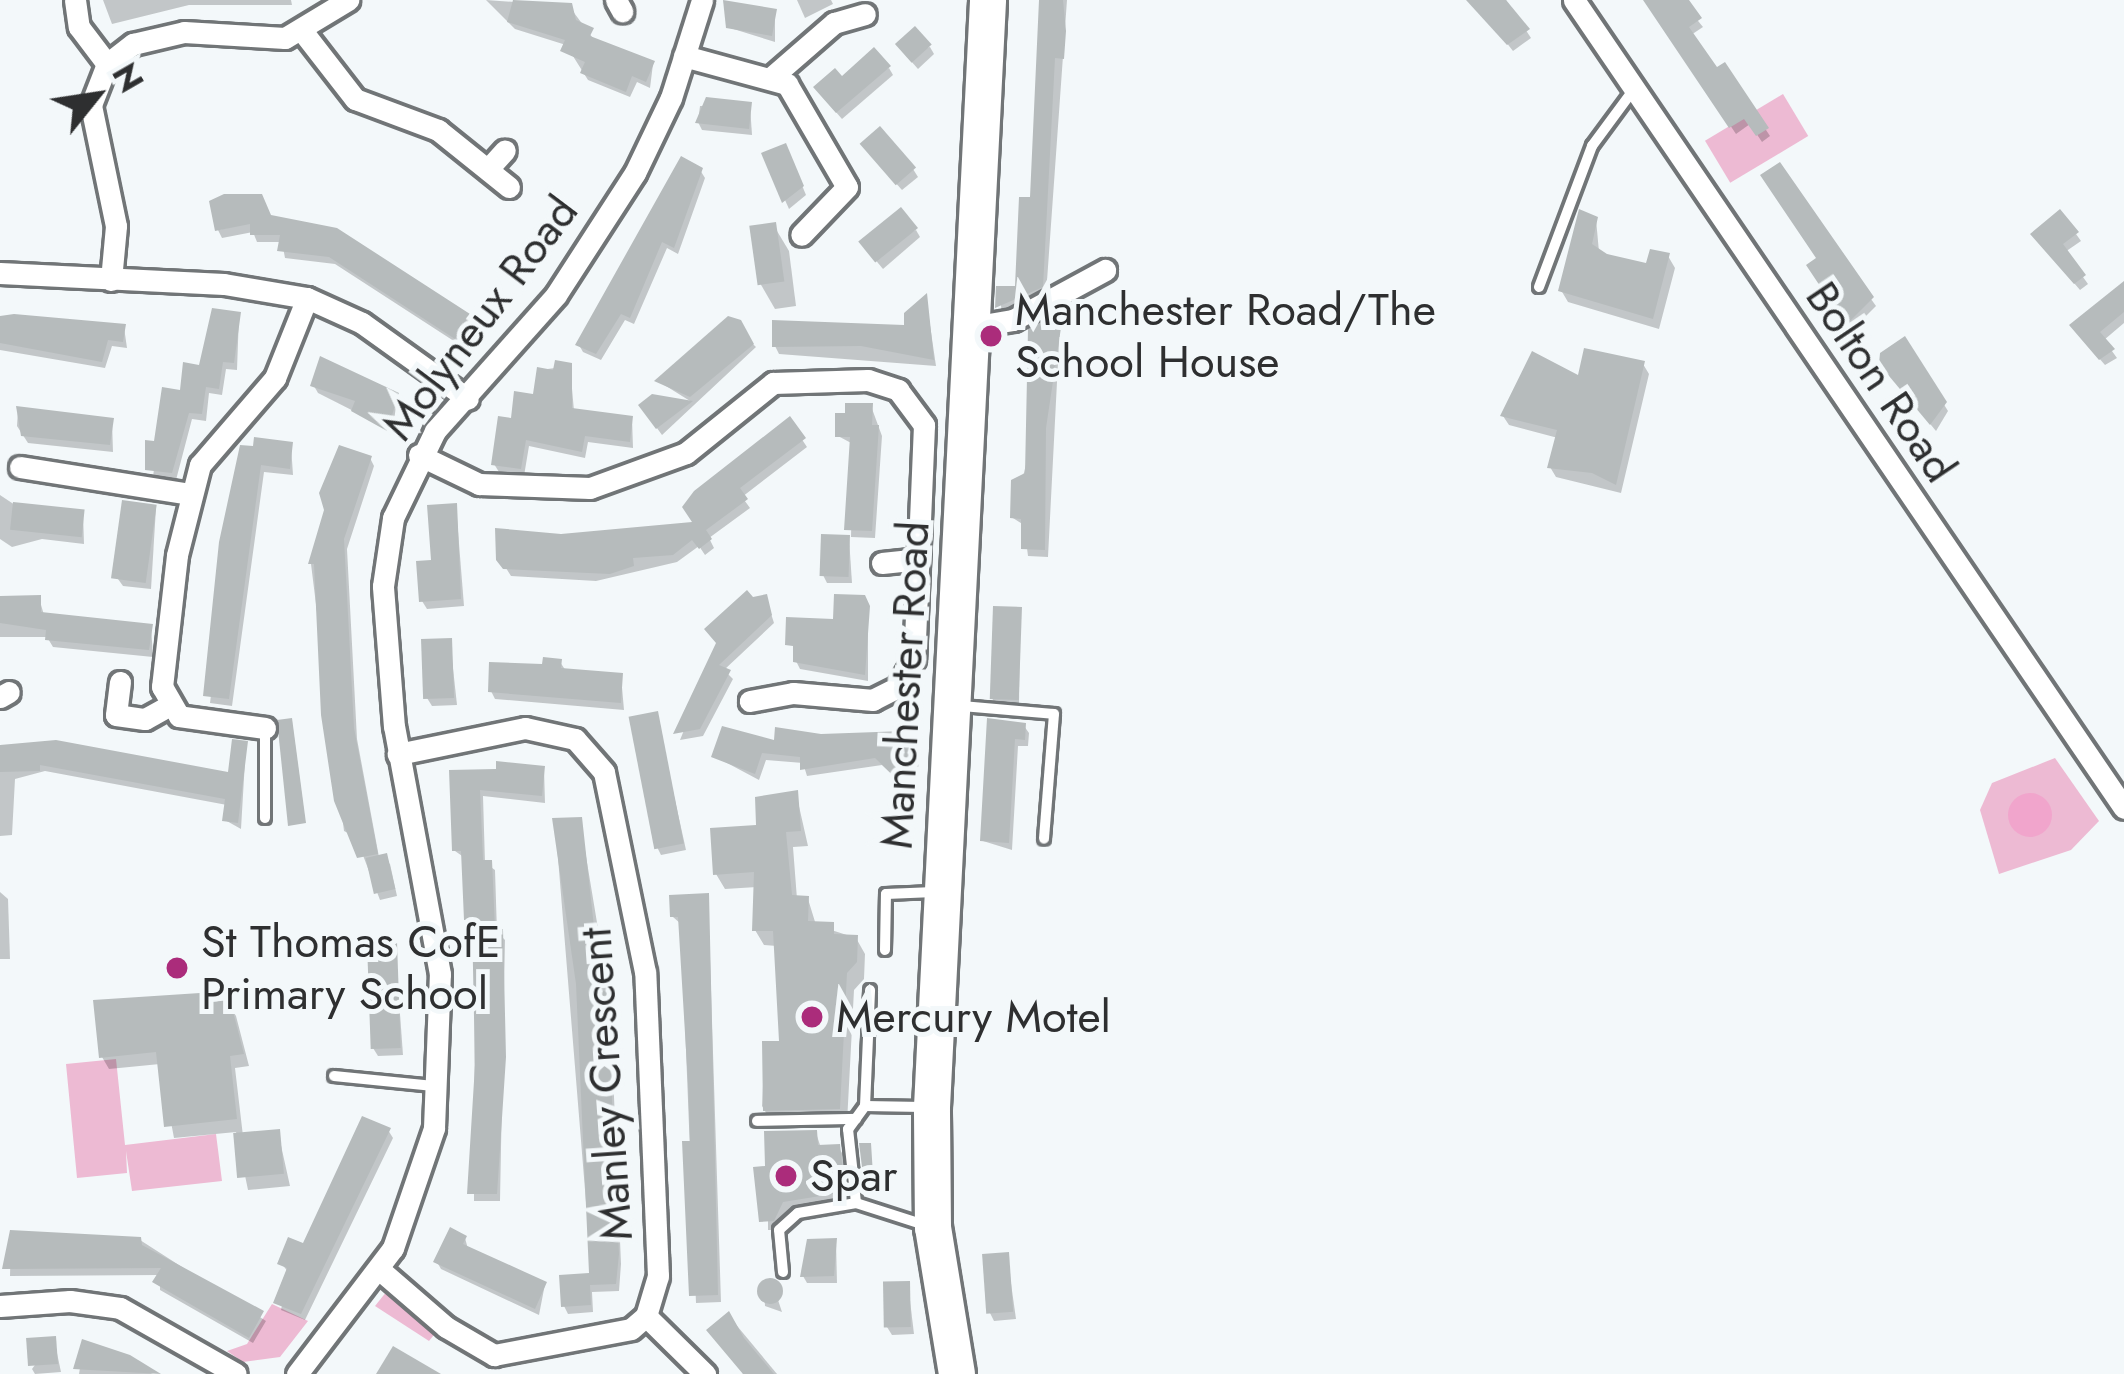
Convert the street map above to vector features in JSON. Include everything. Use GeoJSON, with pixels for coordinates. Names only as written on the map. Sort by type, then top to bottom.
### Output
{"type":"FeatureCollection","features":[{"type":"Feature","properties":{"kind":"main road","name":"Manchester Road"},"geometry":{"type":"LineString","coordinates":[[957,1374],[933,1228],[932,1106],[988,0]]}},
{"type":"Feature","properties":{"kind":"street"},"geometry":{"type":"LineString","coordinates":[[75,0],[80,27],[107,64]]}},
{"type":"Feature","properties":{"kind":"street"},"geometry":{"type":"LineString","coordinates":[[111,280],[116,226],[92,105],[107,64],[133,44],[184,32],[266,39],[304,32],[348,0]]}},
{"type":"Feature","properties":{"kind":"street","name":"Molyneux Road"},"geometry":{"type":"LineString","coordinates":[[297,1374],[380,1270],[424,1171],[437,1086],[440,974],[398,754],[385,568],[393,518],[419,455],[588,250],[653,137],[702,0]]}},
{"type":"Feature","properties":{"kind":"street","name":"Bolton Road"},"geometry":{"type":"LineString","coordinates":[[1574,0],[2124,808]]}},
{"type":"Feature","properties":{"kind":"street"},"geometry":{"type":"LineString","coordinates":[[773,76],[834,23],[865,14]]}},
{"type":"Feature","properties":{"kind":"street"},"geometry":{"type":"LineString","coordinates":[[304,32],[355,99],[425,122],[509,187]]}},
{"type":"Feature","properties":{"kind":"street"},"geometry":{"type":"LineString","coordinates":[[683,56],[773,76],[790,89],[847,187],[801,235]]}},
{"type":"Feature","properties":{"kind":"street"},"geometry":{"type":"LineString","coordinates":[[488,169],[505,150]]}},
{"type":"Feature","properties":{"kind":"street"},"geometry":{"type":"LineString","coordinates":[[971,327],[1013,320],[1105,270]]}},
{"type":"Feature","properties":{"kind":"street"},"geometry":{"type":"LineString","coordinates":[[0,273],[224,284],[307,298],[362,322],[468,399]]}},
{"type":"Feature","properties":{"kind":"street"},"geometry":{"type":"LineString","coordinates":[[265,728],[190,719],[169,706],[161,687],[190,494],[207,450],[275,378],[307,298]]}},
{"type":"Feature","properties":{"kind":"street"},"geometry":{"type":"LineString","coordinates":[[419,455],[479,484],[590,488],[686,453],[773,382],[882,382],[909,400],[924,425],[914,659],[898,687],[873,700],[776,683],[749,701]]}},
{"type":"Feature","properties":{"kind":"street"},"geometry":{"type":"LineString","coordinates":[[20,466],[190,494]]}},
{"type":"Feature","properties":{"kind":"street"},"geometry":{"type":"LineString","coordinates":[[882,563],[918,560]]}},
{"type":"Feature","properties":{"kind":"street"},"geometry":{"type":"LineString","coordinates":[[120,682],[116,715],[145,719],[169,706]]}},
{"type":"Feature","properties":{"kind":"street","name":"Manley Crescent"},"geometry":{"type":"LineString","coordinates":[[398,754],[525,728],[575,739],[604,772],[645,972],[658,1272],[646,1316]]}},
{"type":"Feature","properties":{"kind":"street"},"geometry":{"type":"LineString","coordinates":[[380,1270],[494,1365],[613,1337],[646,1316],[705,1374]]}},
{"type":"Feature","properties":{"kind":"street"},"geometry":{"type":"LineString","coordinates":[[0,1306],[70,1300],[120,1309],[236,1374]]}},
{"type":"Feature","properties":{"kind":"lane"},"geometry":{"type":"LineString","coordinates":[[1539,287],[1592,146],[1634,89]]}},
{"type":"Feature","properties":{"kind":"lane"},"geometry":{"type":"LineString","coordinates":[[952,706],[1054,714],[1044,839]]}},
{"type":"Feature","properties":{"kind":"lane"},"geometry":{"type":"LineString","coordinates":[[265,728],[265,818]]}},
{"type":"Feature","properties":{"kind":"lane"},"geometry":{"type":"LineString","coordinates":[[885,950],[886,894],[943,892]]}},
{"type":"Feature","properties":{"kind":"lane"},"geometry":{"type":"LineString","coordinates":[[856,1203],[848,1129],[865,1106],[870,991]]}},
{"type":"Feature","properties":{"kind":"lane"},"geometry":{"type":"LineString","coordinates":[[334,1076],[437,1086]]}},
{"type":"Feature","properties":{"kind":"lane"},"geometry":{"type":"LineString","coordinates":[[865,1106],[932,1106]]}},
{"type":"Feature","properties":{"kind":"lane"},"geometry":{"type":"LineString","coordinates":[[757,1121],[856,1119]]}},
{"type":"Feature","properties":{"kind":"lane"},"geometry":{"type":"LineString","coordinates":[[783,1272],[779,1230],[799,1213],[856,1203],[933,1228]]}},
{"type":"Feature","properties":{"kind":"shaded area"},"geometry":{"type":"Polygon","coordinates":[[[1783,94],[1808,136],[1730,183],[1705,141],[1783,94]]]}},
{"type":"Feature","properties":{"kind":"shaded area"},"geometry":{"type":"Polygon","coordinates":[[[2055,758],[2099,821],[2071,850],[1999,874],[1980,810],[1992,783],[2055,758]]]}},
{"type":"Feature","properties":{"kind":"shaded area"},"geometry":{"type":"Polygon","coordinates":[[[2030,793],[2046,799],[2052,815],[2046,831],[2030,837],[2014,831],[2008,815],[2014,799],[2030,793]]]}},
{"type":"Feature","properties":{"kind":"shaded area"},"geometry":{"type":"Polygon","coordinates":[[[116,1059],[125,1145],[216,1134],[222,1181],[132,1191],[126,1151],[127,1173],[77,1178],[66,1064],[116,1059]]]}},
{"type":"Feature","properties":{"kind":"shaded area"},"geometry":{"type":"Polygon","coordinates":[[[387,1291],[438,1330],[429,1341],[375,1306],[387,1291]]]}},
{"type":"Feature","properties":{"kind":"shaded area"},"geometry":{"type":"Polygon","coordinates":[[[272,1304],[308,1321],[280,1357],[243,1362],[227,1351],[247,1344],[272,1304]]]}},
{"type":"Feature","properties":{"kind":"building"},"geometry":{"type":"Polygon","coordinates":[[[513,0],[572,3],[576,20],[594,28],[590,36],[655,61],[646,82],[632,76],[626,92],[580,73],[585,62],[560,51],[565,40],[507,22],[513,0]]]}},
{"type":"Feature","properties":{"kind":"building"},"geometry":{"type":"Polygon","coordinates":[[[723,0],[777,9],[772,36],[726,28],[723,0]]]}},
{"type":"Feature","properties":{"kind":"building"},"geometry":{"type":"Polygon","coordinates":[[[1039,0],[1063,0],[1066,31],[1064,59],[1055,58],[1043,287],[995,308],[996,286],[1015,286],[1019,197],[1030,197],[1039,0]]]}},
{"type":"Feature","properties":{"kind":"building"},"geometry":{"type":"Polygon","coordinates":[[[1466,0],[1506,0],[1530,29],[1507,45],[1466,0]]]}},
{"type":"Feature","properties":{"kind":"building"},"geometry":{"type":"Polygon","coordinates":[[[1643,0],[1689,0],[1702,18],[1689,27],[1717,67],[1725,62],[1769,128],[1756,136],[1744,119],[1729,128],[1643,0]]]}},
{"type":"Feature","properties":{"kind":"building"},"geometry":{"type":"Polygon","coordinates":[[[915,26],[932,45],[912,63],[895,44],[915,26]]]}},
{"type":"Feature","properties":{"kind":"building"},"geometry":{"type":"Polygon","coordinates":[[[874,47],[891,66],[836,113],[813,87],[835,68],[842,76],[874,47]]]}},
{"type":"Feature","properties":{"kind":"building"},"geometry":{"type":"Polygon","coordinates":[[[706,97],[752,102],[749,129],[695,123],[706,97]]]}},
{"type":"Feature","properties":{"kind":"building"},"geometry":{"type":"Polygon","coordinates":[[[880,126],[916,168],[896,185],[860,144],[880,126]]]}},
{"type":"Feature","properties":{"kind":"building"},"geometry":{"type":"Polygon","coordinates":[[[786,143],[804,186],[782,203],[761,153],[786,143]]]}},
{"type":"Feature","properties":{"kind":"building"},"geometry":{"type":"Polygon","coordinates":[[[681,156],[703,168],[674,248],[662,242],[630,318],[621,314],[596,354],[575,345],[681,156]]]}},
{"type":"Feature","properties":{"kind":"building"},"geometry":{"type":"Polygon","coordinates":[[[1780,162],[1874,297],[1846,325],[1806,265],[1816,258],[1760,175],[1780,162]]]}},
{"type":"Feature","properties":{"kind":"building"},"geometry":{"type":"Polygon","coordinates":[[[224,194],[262,194],[271,215],[337,228],[470,314],[455,339],[329,257],[277,251],[280,235],[250,235],[250,224],[215,231],[209,201],[224,194]]]}},
{"type":"Feature","properties":{"kind":"building"},"geometry":{"type":"Polygon","coordinates":[[[901,207],[918,228],[875,263],[858,242],[901,207]]]}},
{"type":"Feature","properties":{"kind":"building"},"geometry":{"type":"Polygon","coordinates":[[[1579,209],[1598,217],[1592,244],[1607,254],[1646,263],[1650,249],[1670,253],[1653,319],[1558,291],[1579,209]]]}},
{"type":"Feature","properties":{"kind":"building"},"geometry":{"type":"Polygon","coordinates":[[[2060,209],[2079,232],[2063,244],[2086,275],[2074,284],[2030,234],[2060,209]]]}},
{"type":"Feature","properties":{"kind":"building"},"geometry":{"type":"Polygon","coordinates":[[[776,222],[784,281],[758,285],[749,226],[776,222]]]}},
{"type":"Feature","properties":{"kind":"building"},"geometry":{"type":"Polygon","coordinates":[[[2124,281],[2124,312],[2100,332],[2115,349],[2099,360],[2069,325],[2124,281]]]}},
{"type":"Feature","properties":{"kind":"building"},"geometry":{"type":"Polygon","coordinates":[[[927,293],[934,360],[861,346],[772,347],[772,320],[904,325],[904,313],[927,293]]]}},
{"type":"Feature","properties":{"kind":"building"},"geometry":{"type":"Polygon","coordinates":[[[212,308],[241,312],[234,363],[223,362],[219,389],[206,387],[202,414],[189,413],[172,473],[145,470],[145,440],[154,441],[162,387],[180,390],[183,362],[199,365],[212,308]]]}},
{"type":"Feature","properties":{"kind":"building"},"geometry":{"type":"Polygon","coordinates":[[[0,316],[126,324],[123,342],[108,340],[102,362],[0,343],[0,316]]]}},
{"type":"Feature","properties":{"kind":"building"},"geometry":{"type":"Polygon","coordinates":[[[728,316],[741,320],[754,344],[690,397],[654,381],[728,316]]]}},
{"type":"Feature","properties":{"kind":"building"},"geometry":{"type":"Polygon","coordinates":[[[1044,320],[1062,321],[1046,428],[1045,550],[1021,549],[1021,519],[1010,518],[1011,480],[1025,473],[1028,329],[1044,320]]]}},
{"type":"Feature","properties":{"kind":"building"},"geometry":{"type":"Polygon","coordinates":[[[1905,336],[1947,402],[1930,425],[1879,364],[1880,353],[1905,336]]]}},
{"type":"Feature","properties":{"kind":"building"},"geometry":{"type":"Polygon","coordinates":[[[1584,348],[1645,361],[1616,485],[1592,473],[1547,468],[1557,430],[1500,416],[1532,351],[1578,375],[1584,348]]]}},
{"type":"Feature","properties":{"kind":"building"},"geometry":{"type":"Polygon","coordinates":[[[320,356],[399,393],[387,431],[351,411],[355,401],[310,386],[320,356]]]}},
{"type":"Feature","properties":{"kind":"building"},"geometry":{"type":"Polygon","coordinates":[[[555,360],[572,363],[572,408],[633,416],[630,442],[585,436],[582,452],[526,440],[521,469],[491,465],[498,416],[511,418],[514,391],[533,394],[537,367],[553,370],[555,360]]]}},
{"type":"Feature","properties":{"kind":"building"},"geometry":{"type":"Polygon","coordinates":[[[652,394],[693,401],[656,429],[638,405],[652,394]]]}},
{"type":"Feature","properties":{"kind":"building"},"geometry":{"type":"Polygon","coordinates":[[[845,403],[873,403],[872,425],[879,425],[872,531],[844,530],[850,437],[835,437],[835,413],[845,413],[845,403]]]}},
{"type":"Feature","properties":{"kind":"building"},"geometry":{"type":"Polygon","coordinates":[[[16,406],[114,418],[110,445],[21,436],[16,406]]]}},
{"type":"Feature","properties":{"kind":"building"},"geometry":{"type":"Polygon","coordinates":[[[790,416],[806,438],[740,488],[748,499],[706,530],[712,539],[699,549],[692,540],[673,555],[633,558],[634,566],[610,574],[503,569],[496,560],[495,528],[561,534],[692,522],[682,507],[694,491],[790,416]]]}},
{"type":"Feature","properties":{"kind":"building"},"geometry":{"type":"Polygon","coordinates":[[[254,437],[293,442],[290,469],[261,465],[229,699],[203,696],[219,542],[240,445],[253,446],[254,437]]]}},
{"type":"Feature","properties":{"kind":"building"},"geometry":{"type":"Polygon","coordinates":[[[339,445],[372,456],[344,539],[354,728],[378,854],[357,858],[334,801],[321,715],[314,564],[308,564],[324,510],[319,493],[339,445]]]}},
{"type":"Feature","properties":{"kind":"building"},"geometry":{"type":"Polygon","coordinates":[[[122,500],[157,505],[146,583],[111,578],[122,500]]]}},
{"type":"Feature","properties":{"kind":"building"},"geometry":{"type":"Polygon","coordinates":[[[13,502],[85,510],[82,537],[10,530],[13,502]]]}},
{"type":"Feature","properties":{"kind":"building"},"geometry":{"type":"Polygon","coordinates":[[[457,503],[461,599],[419,602],[416,561],[431,560],[427,505],[457,503]]]}},
{"type":"Feature","properties":{"kind":"building"},"geometry":{"type":"Polygon","coordinates":[[[821,534],[850,535],[849,577],[820,576],[821,534]]]}},
{"type":"Feature","properties":{"kind":"building"},"geometry":{"type":"Polygon","coordinates":[[[747,590],[753,597],[767,594],[772,615],[719,665],[731,670],[700,729],[673,734],[716,643],[704,629],[747,590]]]}},
{"type":"Feature","properties":{"kind":"building"},"geometry":{"type":"Polygon","coordinates":[[[834,594],[865,595],[870,606],[865,675],[793,662],[793,646],[785,645],[786,617],[833,619],[834,594]]]}},
{"type":"Feature","properties":{"kind":"building"},"geometry":{"type":"Polygon","coordinates":[[[41,595],[41,612],[153,624],[149,650],[45,640],[46,630],[0,623],[0,596],[41,595]]]}},
{"type":"Feature","properties":{"kind":"building"},"geometry":{"type":"Polygon","coordinates":[[[993,606],[1022,607],[1019,700],[990,699],[993,606]]]}},
{"type":"Feature","properties":{"kind":"building"},"geometry":{"type":"Polygon","coordinates":[[[452,638],[454,698],[423,699],[421,639],[452,638]]]}},
{"type":"Feature","properties":{"kind":"building"},"geometry":{"type":"Polygon","coordinates":[[[543,657],[562,659],[561,668],[623,673],[621,703],[488,692],[489,662],[542,664],[543,657]]]}},
{"type":"Feature","properties":{"kind":"building"},"geometry":{"type":"Polygon","coordinates":[[[658,711],[684,844],[654,849],[629,717],[658,711]]]}},
{"type":"Feature","properties":{"kind":"building"},"geometry":{"type":"Polygon","coordinates":[[[292,718],[306,823],[288,826],[277,720],[292,718]]]}},
{"type":"Feature","properties":{"kind":"building"},"geometry":{"type":"Polygon","coordinates":[[[987,718],[1026,723],[1025,740],[1015,739],[1009,843],[980,841],[987,718]]]}},
{"type":"Feature","properties":{"kind":"building"},"geometry":{"type":"Polygon","coordinates":[[[722,726],[774,740],[775,727],[821,734],[905,731],[905,742],[916,742],[916,777],[902,784],[875,758],[800,770],[800,757],[762,753],[755,774],[711,757],[722,726]]]}},
{"type":"Feature","properties":{"kind":"building"},"geometry":{"type":"Polygon","coordinates":[[[232,739],[248,741],[238,823],[222,821],[225,799],[40,765],[40,771],[0,772],[0,745],[56,740],[228,772],[232,739]]]}},
{"type":"Feature","properties":{"kind":"building"},"geometry":{"type":"Polygon","coordinates":[[[496,761],[545,766],[542,796],[480,790],[483,860],[492,860],[495,929],[503,929],[506,1057],[497,1194],[467,1194],[475,1065],[472,920],[464,920],[461,851],[452,851],[449,770],[496,769],[496,761]]]}},
{"type":"Feature","properties":{"kind":"building","name":"Mercury Motel"},"geometry":{"type":"Polygon","coordinates":[[[798,790],[801,831],[786,832],[792,895],[809,896],[808,921],[834,922],[834,934],[858,935],[857,962],[847,973],[840,1109],[763,1111],[762,1041],[779,1041],[773,931],[752,931],[754,872],[713,875],[710,828],[756,825],[755,797],[798,790]]]}},
{"type":"Feature","properties":{"kind":"building"},"geometry":{"type":"Polygon","coordinates":[[[582,817],[601,991],[607,991],[619,1254],[616,1284],[590,1285],[591,1305],[561,1307],[559,1275],[589,1273],[576,984],[552,818],[582,817]]]}},
{"type":"Feature","properties":{"kind":"building"},"geometry":{"type":"Polygon","coordinates":[[[387,853],[395,889],[374,894],[366,858],[387,853]]]}},
{"type":"Feature","properties":{"kind":"building"},"geometry":{"type":"Polygon","coordinates":[[[709,893],[718,1295],[689,1296],[682,1141],[690,1141],[688,1083],[678,917],[670,917],[669,895],[709,893]]]}},
{"type":"Feature","properties":{"kind":"building"},"geometry":{"type":"Polygon","coordinates":[[[397,942],[401,1048],[371,1049],[367,943],[397,942]]]}},
{"type":"Feature","properties":{"kind":"building"},"geometry":{"type":"Polygon","coordinates":[[[200,993],[201,1003],[230,1000],[244,1054],[230,1056],[237,1119],[164,1127],[156,1052],[99,1058],[93,1000],[200,993]]]}},
{"type":"Feature","properties":{"kind":"building"},"geometry":{"type":"Polygon","coordinates":[[[362,1116],[391,1128],[301,1314],[273,1303],[287,1268],[277,1264],[288,1237],[303,1243],[362,1116]]]}},
{"type":"Feature","properties":{"kind":"building"},"geometry":{"type":"Polygon","coordinates":[[[280,1129],[284,1174],[237,1178],[233,1133],[280,1129]]]}},
{"type":"Feature","properties":{"kind":"building","name":"Spar"},"geometry":{"type":"Polygon","coordinates":[[[817,1130],[818,1145],[840,1144],[845,1192],[783,1202],[774,1221],[759,1222],[753,1167],[765,1166],[764,1131],[817,1130]]]}},
{"type":"Feature","properties":{"kind":"building"},"geometry":{"type":"Polygon","coordinates":[[[859,1143],[871,1143],[874,1191],[865,1191],[859,1143]]]}},
{"type":"Feature","properties":{"kind":"building"},"geometry":{"type":"Polygon","coordinates":[[[450,1227],[467,1236],[463,1244],[547,1282],[535,1309],[433,1262],[450,1227]]]}},
{"type":"Feature","properties":{"kind":"building"},"geometry":{"type":"Polygon","coordinates":[[[10,1230],[141,1237],[142,1245],[264,1311],[249,1338],[152,1282],[161,1268],[2,1269],[10,1230]]]}},
{"type":"Feature","properties":{"kind":"building"},"geometry":{"type":"Polygon","coordinates":[[[837,1238],[834,1276],[800,1277],[807,1239],[837,1238]]]}},
{"type":"Feature","properties":{"kind":"building"},"geometry":{"type":"Polygon","coordinates":[[[1009,1252],[1013,1312],[986,1314],[982,1254],[1009,1252]]]}},
{"type":"Feature","properties":{"kind":"building"},"geometry":{"type":"Polygon","coordinates":[[[770,1278],[783,1291],[770,1304],[757,1291],[770,1278]]]}},
{"type":"Feature","properties":{"kind":"building"},"geometry":{"type":"Polygon","coordinates":[[[883,1281],[910,1281],[911,1327],[884,1327],[883,1281]]]}},
{"type":"Feature","properties":{"kind":"building"},"geometry":{"type":"Polygon","coordinates":[[[729,1311],[774,1374],[743,1374],[706,1330],[729,1311]]]}},
{"type":"Feature","properties":{"kind":"building"},"geometry":{"type":"Polygon","coordinates":[[[56,1336],[58,1364],[28,1366],[26,1338],[56,1336]]]}},
{"type":"Feature","properties":{"kind":"building"},"geometry":{"type":"Polygon","coordinates":[[[82,1339],[130,1355],[161,1374],[73,1369],[82,1339]]]}},
{"type":"Feature","properties":{"kind":"building"},"geometry":{"type":"Polygon","coordinates":[[[393,1346],[441,1374],[376,1374],[393,1346]]]}},
{"type":"Feature","properties":{"kind":"place","name":"Manchester Road/The School House"},"geometry":{"type":"Point","coordinates":[991,336]}},
{"type":"Feature","properties":{"kind":"place","name":"St Thomas CofE Primary School"},"geometry":{"type":"Point","coordinates":[177,968]}},
{"type":"Feature","properties":{"kind":"place","name":"Mercury Motel"},"geometry":{"type":"Point","coordinates":[812,1017]}},
{"type":"Feature","properties":{"kind":"place","name":"Spar"},"geometry":{"type":"Point","coordinates":[786,1176]}}]}
